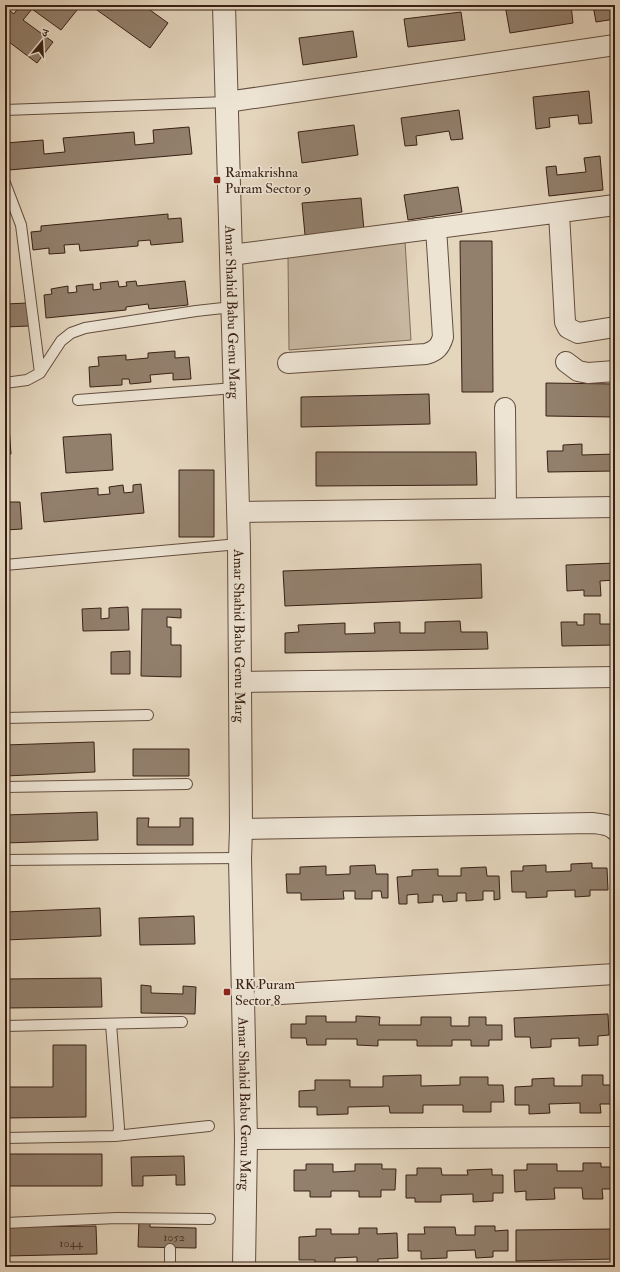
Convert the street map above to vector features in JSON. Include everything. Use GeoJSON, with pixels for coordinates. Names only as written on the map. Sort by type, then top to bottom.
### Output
{"type":"FeatureCollection","features":[{"type":"Feature","properties":{"kind":"street","name":"Amar Shahid Babu Genu Marg"},"geometry":{"type":"LineString","coordinates":[[224,5],[239,544],[240,858],[246,1139],[244,1267]]}},
{"type":"Feature","properties":{"kind":"street"},"geometry":{"type":"LineString","coordinates":[[227,102],[615,45]]}},
{"type":"Feature","properties":{"kind":"street"},"geometry":{"type":"LineString","coordinates":[[231,255],[615,205]]}},
{"type":"Feature","properties":{"kind":"street"},"geometry":{"type":"LineString","coordinates":[[559,213],[566,322],[568,328],[578,333],[615,328]]}},
{"type":"Feature","properties":{"kind":"street"},"geometry":{"type":"LineString","coordinates":[[288,363],[426,354],[434,352],[440,346],[443,337],[436,228]]}},
{"type":"Feature","properties":{"kind":"street"},"geometry":{"type":"LineString","coordinates":[[566,362],[578,371],[588,373],[615,371]]}},
{"type":"Feature","properties":{"kind":"street"},"geometry":{"type":"LineString","coordinates":[[505,408],[506,508]]}},
{"type":"Feature","properties":{"kind":"street"},"geometry":{"type":"LineString","coordinates":[[238,512],[615,507]]}},
{"type":"Feature","properties":{"kind":"street"},"geometry":{"type":"LineString","coordinates":[[240,682],[615,678]]}},
{"type":"Feature","properties":{"kind":"street"},"geometry":{"type":"LineString","coordinates":[[241,829],[592,823],[612,827],[615,830]]}},
{"type":"Feature","properties":{"kind":"street"},"geometry":{"type":"LineString","coordinates":[[264,995],[615,974]]}},
{"type":"Feature","properties":{"kind":"street"},"geometry":{"type":"LineString","coordinates":[[246,1139],[615,1137]]}},
{"type":"Feature","properties":{"kind":"lane"},"geometry":{"type":"LineString","coordinates":[[5,110],[227,102]]}},
{"type":"Feature","properties":{"kind":"lane"},"geometry":{"type":"LineString","coordinates":[[5,183],[21,226],[40,374]]}},
{"type":"Feature","properties":{"kind":"lane"},"geometry":{"type":"LineString","coordinates":[[5,383],[27,380],[40,374],[61,341],[71,333],[85,328],[232,307]]}},
{"type":"Feature","properties":{"kind":"lane"},"geometry":{"type":"LineString","coordinates":[[78,400],[234,388]]}},
{"type":"Feature","properties":{"kind":"lane"},"geometry":{"type":"LineString","coordinates":[[5,566],[239,544]]}},
{"type":"Feature","properties":{"kind":"lane"},"geometry":{"type":"LineString","coordinates":[[5,718],[148,715]]}},
{"type":"Feature","properties":{"kind":"lane"},"geometry":{"type":"LineString","coordinates":[[5,787],[187,784]]}},
{"type":"Feature","properties":{"kind":"lane"},"geometry":{"type":"LineString","coordinates":[[5,860],[240,858]]}},
{"type":"Feature","properties":{"kind":"lane"},"geometry":{"type":"LineString","coordinates":[[5,1026],[182,1022]]}},
{"type":"Feature","properties":{"kind":"lane"},"geometry":{"type":"LineString","coordinates":[[111,1024],[119,1128],[118,1134],[115,1136]]}},
{"type":"Feature","properties":{"kind":"lane"},"geometry":{"type":"LineString","coordinates":[[5,1138],[115,1136],[209,1126]]}},
{"type":"Feature","properties":{"kind":"lane"},"geometry":{"type":"LineString","coordinates":[[5,1223],[117,1218],[210,1219]]}},
{"type":"Feature","properties":{"kind":"lane"},"geometry":{"type":"LineString","coordinates":[[170,1249],[170,1267]]}},
{"type":"Feature","properties":{"kind":"shaded area"},"geometry":{"type":"Polygon","coordinates":[[[405,241],[411,340],[289,350],[288,257],[405,241]]]}},
{"type":"Feature","properties":{"kind":"building"},"geometry":{"type":"Polygon","coordinates":[[[20,5],[70,5],[77,10],[61,30],[32,9],[23,20],[53,42],[37,63],[5,39],[5,7],[14,14],[20,5]]]}},
{"type":"Feature","properties":{"kind":"building"},"geometry":{"type":"Polygon","coordinates":[[[90,5],[143,5],[168,23],[150,48],[90,5]]]}},
{"type":"Feature","properties":{"kind":"building"},"geometry":{"type":"Polygon","coordinates":[[[505,5],[571,5],[573,23],[510,33],[505,5]]]}},
{"type":"Feature","properties":{"kind":"building"},"geometry":{"type":"Polygon","coordinates":[[[593,5],[615,5],[615,19],[596,22],[593,5]]]}},
{"type":"Feature","properties":{"kind":"building"},"geometry":{"type":"Polygon","coordinates":[[[461,12],[465,40],[408,47],[404,19],[461,12]]]}},
{"type":"Feature","properties":{"kind":"building"},"geometry":{"type":"Polygon","coordinates":[[[353,31],[357,57],[303,65],[299,38],[353,31]]]}},
{"type":"Feature","properties":{"kind":"building"},"geometry":{"type":"Polygon","coordinates":[[[589,91],[592,123],[579,124],[578,115],[549,118],[550,127],[536,129],[533,97],[589,91]]]}},
{"type":"Feature","properties":{"kind":"building"},"geometry":{"type":"Polygon","coordinates":[[[459,110],[463,139],[451,140],[449,131],[416,136],[417,145],[405,146],[401,118],[459,110]]]}},
{"type":"Feature","properties":{"kind":"building"},"geometry":{"type":"Polygon","coordinates":[[[354,125],[358,155],[302,163],[298,132],[354,125]]]}},
{"type":"Feature","properties":{"kind":"building"},"geometry":{"type":"Polygon","coordinates":[[[189,127],[192,154],[9,170],[6,143],[43,140],[44,154],[65,152],[63,138],[134,132],[135,145],[154,143],[153,130],[189,127]]]}},
{"type":"Feature","properties":{"kind":"building"},"geometry":{"type":"Polygon","coordinates":[[[600,156],[603,190],[549,196],[546,167],[556,166],[557,175],[586,172],[584,158],[600,156]]]}},
{"type":"Feature","properties":{"kind":"building"},"geometry":{"type":"Polygon","coordinates":[[[458,187],[462,212],[408,220],[404,195],[458,187]]]}},
{"type":"Feature","properties":{"kind":"building"},"geometry":{"type":"Polygon","coordinates":[[[361,198],[364,230],[305,235],[302,203],[361,198]]]}},
{"type":"Feature","properties":{"kind":"building"},"geometry":{"type":"Polygon","coordinates":[[[168,214],[168,219],[181,218],[183,242],[151,245],[150,240],[138,241],[138,246],[80,251],[79,244],[64,245],[65,253],[49,254],[49,248],[33,250],[31,232],[41,231],[41,226],[168,214]]]}},
{"type":"Feature","properties":{"kind":"building"},"geometry":{"type":"Polygon","coordinates":[[[460,241],[492,241],[493,392],[462,392],[460,241]]]}},
{"type":"Feature","properties":{"kind":"building"},"geometry":{"type":"Polygon","coordinates":[[[118,281],[119,287],[127,286],[126,282],[136,281],[137,286],[185,281],[188,305],[149,309],[148,304],[126,307],[126,310],[46,318],[44,295],[52,294],[51,289],[68,286],[68,293],[77,292],[76,286],[93,284],[93,290],[101,289],[100,283],[118,281]]]}},
{"type":"Feature","properties":{"kind":"building"},"geometry":{"type":"Polygon","coordinates":[[[28,303],[29,326],[5,327],[5,304],[28,303]]]}},
{"type":"Feature","properties":{"kind":"building"},"geometry":{"type":"Polygon","coordinates":[[[175,351],[175,358],[189,357],[191,379],[173,380],[173,373],[150,375],[151,382],[130,384],[129,379],[122,379],[122,385],[90,387],[89,367],[99,366],[98,357],[126,355],[126,360],[148,358],[148,353],[175,351]]]}},
{"type":"Feature","properties":{"kind":"building"},"geometry":{"type":"Polygon","coordinates":[[[546,383],[615,384],[615,417],[546,416],[546,383]]]}},
{"type":"Feature","properties":{"kind":"building"},"geometry":{"type":"Polygon","coordinates":[[[429,394],[430,424],[301,427],[301,397],[429,394]]]}},
{"type":"Feature","properties":{"kind":"building"},"geometry":{"type":"Polygon","coordinates":[[[5,426],[9,426],[11,454],[5,454],[5,426]]]}},
{"type":"Feature","properties":{"kind":"building"},"geometry":{"type":"Polygon","coordinates":[[[111,434],[113,470],[66,473],[63,437],[111,434]]]}},
{"type":"Feature","properties":{"kind":"building"},"geometry":{"type":"Polygon","coordinates":[[[582,444],[582,455],[615,454],[615,471],[548,472],[547,451],[563,451],[563,445],[582,444]]]}},
{"type":"Feature","properties":{"kind":"building"},"geometry":{"type":"Polygon","coordinates":[[[316,452],[476,452],[477,485],[316,486],[316,452]]]}},
{"type":"Feature","properties":{"kind":"building"},"geometry":{"type":"Polygon","coordinates":[[[179,470],[214,470],[214,537],[179,537],[179,470]]]}},
{"type":"Feature","properties":{"kind":"building"},"geometry":{"type":"Polygon","coordinates":[[[141,484],[144,513],[44,522],[41,493],[98,488],[98,495],[110,494],[109,487],[123,485],[124,493],[133,492],[133,485],[141,484]]]}},
{"type":"Feature","properties":{"kind":"building"},"geometry":{"type":"Polygon","coordinates":[[[7,502],[20,502],[22,529],[5,530],[5,512],[8,512],[7,502]]]}},
{"type":"Feature","properties":{"kind":"building"},"geometry":{"type":"Polygon","coordinates":[[[615,563],[615,580],[600,581],[601,596],[584,596],[584,590],[567,591],[566,565],[615,563]]]}},
{"type":"Feature","properties":{"kind":"building"},"geometry":{"type":"Polygon","coordinates":[[[481,564],[482,598],[285,606],[283,571],[481,564]]]}},
{"type":"Feature","properties":{"kind":"building"},"geometry":{"type":"Polygon","coordinates":[[[128,607],[129,630],[83,631],[82,609],[101,608],[101,619],[109,618],[109,608],[128,607]]]}},
{"type":"Feature","properties":{"kind":"building"},"geometry":{"type":"Polygon","coordinates":[[[142,609],[181,609],[181,618],[167,617],[167,627],[171,627],[171,645],[181,645],[181,677],[141,676],[142,609]]]}},
{"type":"Feature","properties":{"kind":"building"},"geometry":{"type":"Polygon","coordinates":[[[584,614],[600,614],[600,624],[615,624],[615,645],[562,646],[561,622],[577,622],[577,625],[584,625],[584,614]]]}},
{"type":"Feature","properties":{"kind":"building"},"geometry":{"type":"Polygon","coordinates":[[[460,621],[461,632],[487,632],[488,649],[285,653],[285,633],[299,632],[298,625],[345,623],[345,634],[375,633],[374,623],[400,622],[400,633],[425,633],[425,622],[460,621]]]}},
{"type":"Feature","properties":{"kind":"building"},"geometry":{"type":"Polygon","coordinates":[[[130,651],[130,674],[111,674],[111,652],[130,651]]]}},
{"type":"Feature","properties":{"kind":"building"},"geometry":{"type":"Polygon","coordinates":[[[94,742],[95,772],[5,776],[5,745],[94,742]]]}},
{"type":"Feature","properties":{"kind":"building"},"geometry":{"type":"Polygon","coordinates":[[[133,749],[189,749],[189,776],[133,776],[133,749]]]}},
{"type":"Feature","properties":{"kind":"building"},"geometry":{"type":"Polygon","coordinates":[[[97,812],[98,840],[5,843],[5,815],[97,812]]]}},
{"type":"Feature","properties":{"kind":"building"},"geometry":{"type":"Polygon","coordinates":[[[137,818],[149,818],[148,827],[180,827],[180,818],[193,818],[193,845],[137,845],[137,818]]]}},
{"type":"Feature","properties":{"kind":"building"},"geometry":{"type":"Polygon","coordinates":[[[592,863],[592,868],[607,868],[608,890],[590,890],[590,896],[575,897],[575,890],[547,891],[547,897],[526,898],[526,892],[512,892],[511,871],[523,871],[523,866],[546,865],[546,872],[571,871],[571,864],[592,863]]]}},
{"type":"Feature","properties":{"kind":"building"},"geometry":{"type":"Polygon","coordinates":[[[375,865],[376,874],[388,874],[388,898],[382,898],[381,891],[372,891],[372,899],[355,899],[355,891],[343,891],[344,899],[301,900],[301,893],[287,893],[286,874],[300,874],[300,867],[326,866],[326,875],[350,874],[350,866],[375,865]]]}},
{"type":"Feature","properties":{"kind":"building"},"geometry":{"type":"Polygon","coordinates":[[[486,867],[487,876],[499,876],[500,899],[494,900],[494,891],[483,891],[483,900],[466,901],[466,893],[457,893],[457,901],[443,902],[442,895],[433,895],[433,902],[418,903],[418,894],[407,895],[407,904],[399,904],[397,877],[412,876],[412,870],[438,869],[438,876],[461,876],[461,868],[486,867]]]}},
{"type":"Feature","properties":{"kind":"building"},"geometry":{"type":"Polygon","coordinates":[[[100,908],[101,936],[5,940],[5,912],[100,908]]]}},
{"type":"Feature","properties":{"kind":"building"},"geometry":{"type":"Polygon","coordinates":[[[194,916],[195,944],[140,945],[139,918],[194,916]]]}},
{"type":"Feature","properties":{"kind":"building"},"geometry":{"type":"Polygon","coordinates":[[[101,978],[102,1007],[5,1008],[5,979],[101,978]]]}},
{"type":"Feature","properties":{"kind":"building"},"geometry":{"type":"Polygon","coordinates":[[[141,985],[151,986],[151,993],[183,994],[183,986],[196,987],[195,1014],[141,1013],[141,985]]]}},
{"type":"Feature","properties":{"kind":"building"},"geometry":{"type":"Polygon","coordinates":[[[608,1014],[609,1035],[598,1036],[598,1045],[579,1046],[579,1038],[551,1039],[551,1047],[531,1048],[530,1037],[515,1037],[514,1018],[608,1014]]]}},
{"type":"Feature","properties":{"kind":"building"},"geometry":{"type":"Polygon","coordinates":[[[306,1016],[326,1016],[326,1022],[356,1022],[356,1016],[380,1017],[379,1025],[421,1025],[421,1017],[451,1017],[451,1026],[469,1026],[469,1017],[486,1017],[486,1025],[502,1025],[502,1040],[489,1040],[489,1046],[471,1046],[471,1040],[452,1040],[452,1046],[417,1046],[417,1040],[378,1040],[378,1046],[357,1045],[357,1039],[326,1039],[326,1045],[307,1045],[306,1038],[291,1038],[291,1024],[306,1024],[306,1016]]]}},
{"type":"Feature","properties":{"kind":"building"},"geometry":{"type":"Polygon","coordinates":[[[53,1045],[86,1045],[86,1117],[5,1118],[5,1087],[53,1087],[53,1045]]]}},
{"type":"Feature","properties":{"kind":"building"},"geometry":{"type":"Polygon","coordinates":[[[421,1075],[421,1086],[460,1085],[460,1077],[488,1077],[488,1085],[503,1085],[504,1102],[491,1102],[491,1112],[463,1112],[463,1105],[423,1105],[423,1113],[390,1113],[389,1106],[348,1107],[348,1114],[317,1115],[317,1107],[299,1107],[299,1091],[315,1090],[315,1080],[350,1080],[350,1087],[383,1087],[383,1076],[421,1075]]]}},
{"type":"Feature","properties":{"kind":"building"},"geometry":{"type":"Polygon","coordinates":[[[582,1075],[603,1075],[603,1085],[615,1085],[615,1104],[600,1104],[601,1113],[580,1113],[580,1103],[549,1104],[550,1113],[529,1114],[529,1105],[515,1105],[515,1087],[532,1086],[532,1079],[554,1078],[554,1086],[582,1086],[582,1075]]]}},
{"type":"Feature","properties":{"kind":"building"},"geometry":{"type":"Polygon","coordinates":[[[5,1154],[102,1154],[102,1186],[5,1186],[5,1154]]]}},
{"type":"Feature","properties":{"kind":"building"},"geometry":{"type":"Polygon","coordinates":[[[184,1156],[185,1185],[176,1185],[176,1175],[143,1176],[143,1186],[132,1186],[131,1157],[184,1156]]]}},
{"type":"Feature","properties":{"kind":"building"},"geometry":{"type":"Polygon","coordinates":[[[583,1163],[601,1163],[601,1167],[615,1167],[615,1189],[602,1189],[603,1199],[583,1199],[582,1188],[554,1188],[555,1199],[526,1200],[526,1191],[515,1192],[514,1170],[527,1170],[527,1164],[557,1164],[557,1171],[583,1171],[583,1163]]]}},
{"type":"Feature","properties":{"kind":"building"},"geometry":{"type":"Polygon","coordinates":[[[306,1164],[333,1164],[333,1172],[355,1171],[355,1164],[382,1164],[382,1169],[396,1169],[395,1190],[381,1190],[381,1197],[359,1197],[359,1191],[331,1191],[331,1197],[310,1197],[310,1191],[294,1191],[294,1170],[306,1170],[306,1164]]]}},
{"type":"Feature","properties":{"kind":"building"},"geometry":{"type":"Polygon","coordinates":[[[417,1168],[441,1168],[442,1175],[468,1175],[467,1170],[492,1169],[492,1175],[503,1175],[503,1193],[493,1193],[493,1201],[473,1202],[473,1194],[441,1195],[441,1202],[415,1202],[415,1198],[406,1198],[406,1175],[417,1175],[417,1168]]]}},
{"type":"Feature","properties":{"kind":"building"},"geometry":{"type":"Polygon","coordinates":[[[139,1220],[150,1221],[150,1227],[196,1228],[196,1248],[138,1247],[139,1220]]]}},
{"type":"Feature","properties":{"kind":"building"},"geometry":{"type":"Polygon","coordinates":[[[96,1226],[97,1254],[5,1256],[5,1227],[96,1226]]]}},
{"type":"Feature","properties":{"kind":"building"},"geometry":{"type":"Polygon","coordinates":[[[475,1226],[495,1226],[495,1231],[508,1230],[508,1251],[493,1251],[493,1257],[476,1258],[475,1250],[447,1251],[447,1258],[421,1259],[421,1251],[408,1251],[408,1234],[425,1234],[424,1227],[455,1227],[456,1235],[475,1235],[475,1226]]]}},
{"type":"Feature","properties":{"kind":"building"},"geometry":{"type":"Polygon","coordinates":[[[359,1228],[377,1228],[377,1234],[397,1233],[398,1258],[378,1259],[378,1264],[357,1265],[357,1257],[335,1258],[335,1265],[315,1266],[315,1260],[299,1260],[299,1237],[316,1236],[316,1229],[331,1229],[331,1234],[359,1234],[359,1228]]]}},
{"type":"Feature","properties":{"kind":"building"},"geometry":{"type":"Polygon","coordinates":[[[615,1229],[615,1259],[516,1261],[516,1230],[615,1229]]]}},
{"type":"Feature","properties":{"kind":"place","name":"Ramakrishna Puram Sector 9"},"geometry":{"type":"Point","coordinates":[217,180]}},
{"type":"Feature","properties":{"kind":"place","name":"RK Puram Sector 8"},"geometry":{"type":"Point","coordinates":[227,992]}}]}
